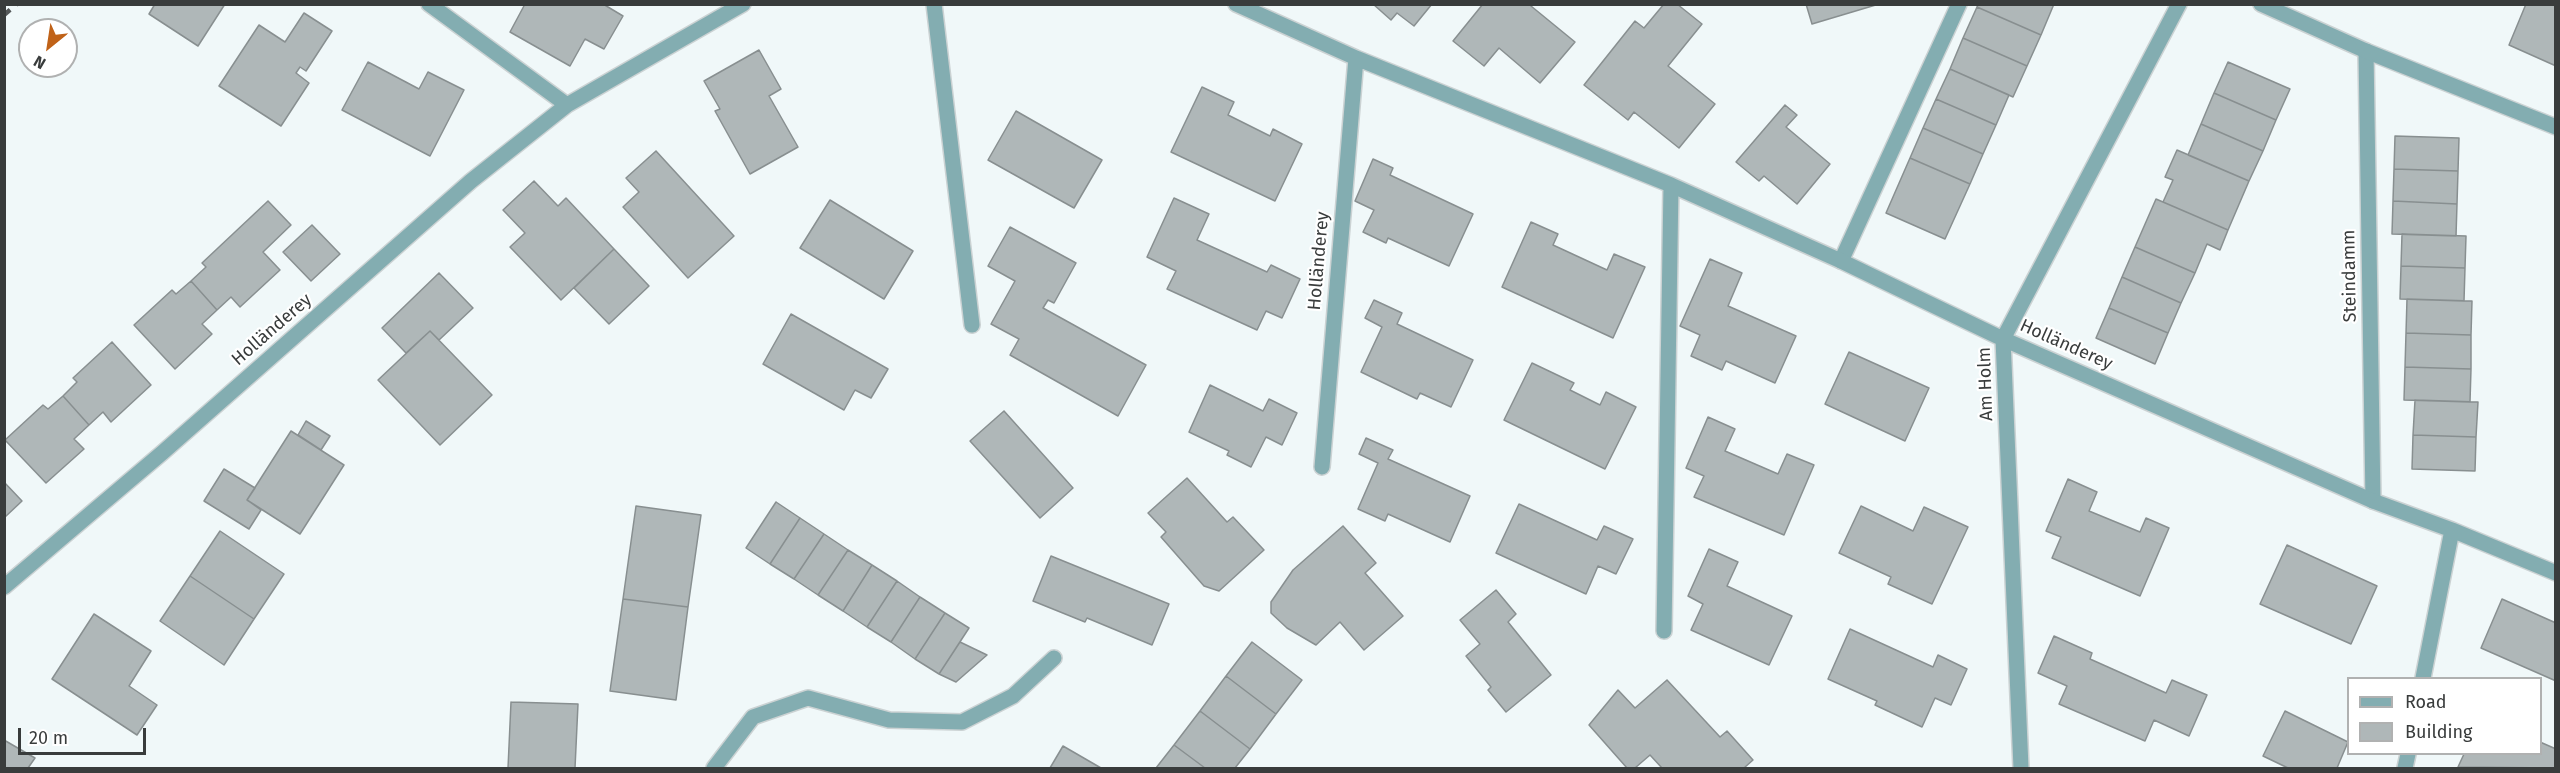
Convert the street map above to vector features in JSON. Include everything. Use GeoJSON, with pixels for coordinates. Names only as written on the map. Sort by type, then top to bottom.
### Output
{"type":"FeatureCollection","features":[{"type":"Feature","properties":{"kind":"street"},"geometry":{"type":"LineString","coordinates":[[429,4],[567,105]]}},
{"type":"Feature","properties":{"kind":"street","name":"Holländerey"},"geometry":{"type":"LineString","coordinates":[[4,587],[162,453],[471,181],[567,105],[743,4]]}},
{"type":"Feature","properties":{"kind":"street"},"geometry":{"type":"LineString","coordinates":[[934,4],[972,325]]}},
{"type":"Feature","properties":{"kind":"street","name":"Holländerey"},"geometry":{"type":"LineString","coordinates":[[1236,4],[1356,58],[1671,185],[1841,261],[2003,339],[2373,501],[2452,530],[2556,573]]}},
{"type":"Feature","properties":{"kind":"street"},"geometry":{"type":"LineString","coordinates":[[1841,261],[1959,4]]}},
{"type":"Feature","properties":{"kind":"street","name":"Am Holm"},"geometry":{"type":"LineString","coordinates":[[2021,768],[2003,339],[2179,4]]}},
{"type":"Feature","properties":{"kind":"street"},"geometry":{"type":"LineString","coordinates":[[2261,4],[2366,51],[2556,128]]}},
{"type":"Feature","properties":{"kind":"street","name":"Steindamm"},"geometry":{"type":"LineString","coordinates":[[2366,51],[2373,501]]}},
{"type":"Feature","properties":{"kind":"street","name":"Holländerey"},"geometry":{"type":"LineString","coordinates":[[1322,467],[1356,58]]}},
{"type":"Feature","properties":{"kind":"street"},"geometry":{"type":"LineString","coordinates":[[1664,631],[1671,185]]}},
{"type":"Feature","properties":{"kind":"street"},"geometry":{"type":"LineString","coordinates":[[2422,677],[2452,530]]}},
{"type":"Feature","properties":{"kind":"street"},"geometry":{"type":"LineString","coordinates":[[714,768],[753,717],[808,698],[889,720],[962,722],[1013,696],[1054,658]]}},
{"type":"Feature","properties":{"kind":"building"},"geometry":{"type":"Polygon","coordinates":[[[155,4],[225,4],[198,46],[149,14],[155,4]]]}},
{"type":"Feature","properties":{"kind":"building"},"geometry":{"type":"Polygon","coordinates":[[[525,4],[603,4],[623,16],[604,49],[585,39],[570,66],[510,32],[525,4]]]}},
{"type":"Feature","properties":{"kind":"building"},"geometry":{"type":"Polygon","coordinates":[[[1373,4],[1432,4],[1414,26],[1397,13],[1391,20],[1373,4]]]}},
{"type":"Feature","properties":{"kind":"building"},"geometry":{"type":"Polygon","coordinates":[[[1483,4],[1532,4],[1531,6],[1575,42],[1540,83],[1499,48],[1484,66],[1453,41],[1483,4]]]}},
{"type":"Feature","properties":{"kind":"building"},"geometry":{"type":"Polygon","coordinates":[[[1664,4],[1677,4],[1702,24],[1668,66],[1715,104],[1679,148],[1634,112],[1628,120],[1584,85],[1635,21],[1644,28],[1664,4]]]}},
{"type":"Feature","properties":{"kind":"building"},"geometry":{"type":"Polygon","coordinates":[[[1806,4],[1879,4],[1812,24],[1806,4]]]}},
{"type":"Feature","properties":{"kind":"building"},"geometry":{"type":"Polygon","coordinates":[[[1978,4],[2054,4],[2041,35],[1977,7],[1978,4]]]}},
{"type":"Feature","properties":{"kind":"building"},"geometry":{"type":"Polygon","coordinates":[[[2526,4],[2556,4],[2556,66],[2509,45],[2526,4]]]}},
{"type":"Feature","properties":{"kind":"building"},"geometry":{"type":"Polygon","coordinates":[[[1977,7],[2041,35],[2027,66],[1963,38],[1977,7]]]}},
{"type":"Feature","properties":{"kind":"building"},"geometry":{"type":"Polygon","coordinates":[[[304,13],[332,31],[306,71],[300,67],[296,73],[309,83],[281,126],[219,86],[259,25],[285,42],[304,13]]]}},
{"type":"Feature","properties":{"kind":"building"},"geometry":{"type":"Polygon","coordinates":[[[1963,38],[2027,66],[2013,97],[1950,69],[1963,38]]]}},
{"type":"Feature","properties":{"kind":"building"},"geometry":{"type":"Polygon","coordinates":[[[759,50],[781,89],[769,96],[798,147],[750,174],[715,111],[720,109],[704,81],[759,50]]]}},
{"type":"Feature","properties":{"kind":"building"},"geometry":{"type":"Polygon","coordinates":[[[368,62],[419,89],[428,72],[464,90],[430,156],[342,110],[368,62]]]}},
{"type":"Feature","properties":{"kind":"building"},"geometry":{"type":"Polygon","coordinates":[[[2228,62],[2290,89],[2276,120],[2214,93],[2228,62]]]}},
{"type":"Feature","properties":{"kind":"building"},"geometry":{"type":"Polygon","coordinates":[[[1950,69],[2009,95],[1996,125],[1936,99],[1950,69]]]}},
{"type":"Feature","properties":{"kind":"building"},"geometry":{"type":"Polygon","coordinates":[[[1202,87],[1234,102],[1228,115],[1270,136],[1273,129],[1302,144],[1275,201],[1171,152],[1202,87]]]}},
{"type":"Feature","properties":{"kind":"building"},"geometry":{"type":"Polygon","coordinates":[[[2214,93],[2276,120],[2263,151],[2201,124],[2214,93]]]}},
{"type":"Feature","properties":{"kind":"building"},"geometry":{"type":"Polygon","coordinates":[[[1936,99],[1996,125],[1983,154],[1923,128],[1936,99]]]}},
{"type":"Feature","properties":{"kind":"building"},"geometry":{"type":"Polygon","coordinates":[[[1785,105],[1797,115],[1786,127],[1830,164],[1797,204],[1764,176],[1759,181],[1736,162],[1785,105]]]}},
{"type":"Feature","properties":{"kind":"building"},"geometry":{"type":"Polygon","coordinates":[[[1016,111],[1102,160],[1074,208],[988,160],[1016,111]]]}},
{"type":"Feature","properties":{"kind":"building"},"geometry":{"type":"Polygon","coordinates":[[[2201,124],[2263,151],[2249,181],[2188,155],[2201,124]]]}},
{"type":"Feature","properties":{"kind":"building"},"geometry":{"type":"Polygon","coordinates":[[[1923,128],[1983,154],[1970,184],[1910,158],[1923,128]]]}},
{"type":"Feature","properties":{"kind":"building"},"geometry":{"type":"Polygon","coordinates":[[[2395,136],[2459,138],[2458,171],[2394,169],[2395,136]]]}},
{"type":"Feature","properties":{"kind":"building"},"geometry":{"type":"Polygon","coordinates":[[[2177,150],[2249,181],[2228,230],[2163,202],[2173,180],[2165,177],[2177,150]]]}},
{"type":"Feature","properties":{"kind":"building"},"geometry":{"type":"Polygon","coordinates":[[[656,151],[734,236],[688,278],[623,207],[639,192],[626,178],[656,151]]]}},
{"type":"Feature","properties":{"kind":"building"},"geometry":{"type":"Polygon","coordinates":[[[1910,158],[1970,184],[1945,239],[1886,213],[1910,158]]]}},
{"type":"Feature","properties":{"kind":"building"},"geometry":{"type":"Polygon","coordinates":[[[1373,159],[1393,168],[1390,175],[1473,214],[1449,266],[1388,238],[1386,243],[1363,232],[1374,210],[1355,201],[1373,159]]]}},
{"type":"Feature","properties":{"kind":"building"},"geometry":{"type":"Polygon","coordinates":[[[2394,169],[2458,171],[2457,204],[2393,201],[2394,169]]]}},
{"type":"Feature","properties":{"kind":"building"},"geometry":{"type":"Polygon","coordinates":[[[534,181],[558,206],[566,198],[614,249],[561,300],[510,247],[525,233],[503,210],[534,181]]]}},
{"type":"Feature","properties":{"kind":"building"},"geometry":{"type":"Polygon","coordinates":[[[1174,198],[1209,214],[1197,240],[1267,272],[1271,265],[1300,279],[1282,318],[1266,311],[1257,330],[1167,289],[1176,271],[1147,257],[1174,198]]]}},
{"type":"Feature","properties":{"kind":"building"},"geometry":{"type":"Polygon","coordinates":[[[2156,199],[2228,230],[2220,250],[2207,244],[2195,273],[2135,247],[2156,199]]]}},
{"type":"Feature","properties":{"kind":"building"},"geometry":{"type":"Polygon","coordinates":[[[830,200],[913,251],[884,299],[800,248],[830,200]]]}},
{"type":"Feature","properties":{"kind":"building"},"geometry":{"type":"Polygon","coordinates":[[[268,201],[291,225],[263,252],[280,270],[240,307],[231,297],[217,310],[191,281],[206,267],[202,263],[268,201]]]}},
{"type":"Feature","properties":{"kind":"building"},"geometry":{"type":"Polygon","coordinates":[[[2393,201],[2457,204],[2456,236],[2392,234],[2393,201]]]}},
{"type":"Feature","properties":{"kind":"building"},"geometry":{"type":"Polygon","coordinates":[[[1531,222],[1558,234],[1553,245],[1607,270],[1614,254],[1645,267],[1613,338],[1502,287],[1531,222]]]}},
{"type":"Feature","properties":{"kind":"building"},"geometry":{"type":"Polygon","coordinates":[[[312,225],[340,254],[311,281],[283,252],[312,225]]]}},
{"type":"Feature","properties":{"kind":"building"},"geometry":{"type":"Polygon","coordinates":[[[1010,227],[1076,263],[1054,303],[1048,300],[1043,308],[1146,365],[1118,416],[1010,355],[1019,339],[991,324],[1015,281],[988,266],[1010,227]]]}},
{"type":"Feature","properties":{"kind":"building"},"geometry":{"type":"Polygon","coordinates":[[[2402,234],[2466,236],[2465,268],[2401,266],[2402,234]]]}},
{"type":"Feature","properties":{"kind":"building"},"geometry":{"type":"Polygon","coordinates":[[[2135,247],[2195,273],[2181,303],[2122,277],[2135,247]]]}},
{"type":"Feature","properties":{"kind":"building"},"geometry":{"type":"Polygon","coordinates":[[[614,249],[649,286],[609,324],[574,288],[614,249]]]}},
{"type":"Feature","properties":{"kind":"building"},"geometry":{"type":"Polygon","coordinates":[[[1710,259],[1742,273],[1728,306],[1796,336],[1775,383],[1726,361],[1722,370],[1691,356],[1700,335],[1680,326],[1710,259]]]}},
{"type":"Feature","properties":{"kind":"building"},"geometry":{"type":"Polygon","coordinates":[[[2401,266],[2465,268],[2464,301],[2400,299],[2401,266]]]}},
{"type":"Feature","properties":{"kind":"building"},"geometry":{"type":"Polygon","coordinates":[[[439,273],[473,308],[439,340],[430,331],[406,353],[382,328],[439,273]]]}},
{"type":"Feature","properties":{"kind":"building"},"geometry":{"type":"Polygon","coordinates":[[[2122,277],[2181,303],[2168,333],[2109,308],[2122,277]]]}},
{"type":"Feature","properties":{"kind":"building"},"geometry":{"type":"Polygon","coordinates":[[[191,281],[217,310],[202,324],[212,334],[175,369],[134,325],[172,290],[176,294],[191,281]]]}},
{"type":"Feature","properties":{"kind":"building"},"geometry":{"type":"Polygon","coordinates":[[[2407,299],[2472,301],[2471,335],[2406,333],[2407,299]]]}},
{"type":"Feature","properties":{"kind":"building"},"geometry":{"type":"Polygon","coordinates":[[[1374,300],[1402,313],[1397,324],[1473,360],[1451,407],[1420,393],[1417,399],[1361,372],[1382,327],[1365,318],[1374,300]]]}},
{"type":"Feature","properties":{"kind":"building"},"geometry":{"type":"Polygon","coordinates":[[[2109,308],[2168,333],[2155,364],[2096,338],[2109,308]]]}},
{"type":"Feature","properties":{"kind":"building"},"geometry":{"type":"Polygon","coordinates":[[[791,314],[888,369],[871,398],[855,390],[844,410],[763,364],[791,314]]]}},
{"type":"Feature","properties":{"kind":"building"},"geometry":{"type":"Polygon","coordinates":[[[430,331],[492,395],[440,445],[378,380],[430,331]]]}},
{"type":"Feature","properties":{"kind":"building"},"geometry":{"type":"Polygon","coordinates":[[[2406,333],[2471,335],[2471,369],[2405,367],[2406,333]]]}},
{"type":"Feature","properties":{"kind":"building"},"geometry":{"type":"Polygon","coordinates":[[[112,342],[151,385],[111,422],[103,412],[89,425],[63,396],[77,382],[73,378],[112,342]]]}},
{"type":"Feature","properties":{"kind":"building"},"geometry":{"type":"Polygon","coordinates":[[[1849,352],[1929,388],[1905,441],[1825,404],[1849,352]]]}},
{"type":"Feature","properties":{"kind":"building"},"geometry":{"type":"Polygon","coordinates":[[[1532,363],[1574,383],[1570,390],[1600,405],[1606,392],[1636,407],[1605,469],[1504,420],[1532,363]]]}},
{"type":"Feature","properties":{"kind":"building"},"geometry":{"type":"Polygon","coordinates":[[[2405,367],[2471,369],[2470,402],[2404,400],[2405,367]]]}},
{"type":"Feature","properties":{"kind":"building"},"geometry":{"type":"Polygon","coordinates":[[[1210,385],[1263,411],[1269,399],[1297,413],[1282,445],[1266,437],[1251,467],[1227,455],[1229,451],[1189,432],[1210,385]]]}},
{"type":"Feature","properties":{"kind":"building"},"geometry":{"type":"Polygon","coordinates":[[[63,396],[89,425],[74,439],[84,449],[46,483],[5,440],[43,405],[48,409],[63,396]]]}},
{"type":"Feature","properties":{"kind":"building"},"geometry":{"type":"Polygon","coordinates":[[[2415,400],[2478,402],[2476,437],[2413,435],[2415,400]]]}},
{"type":"Feature","properties":{"kind":"building"},"geometry":{"type":"Polygon","coordinates":[[[1004,411],[1073,488],[1040,518],[970,441],[1004,411]]]}},
{"type":"Feature","properties":{"kind":"building"},"geometry":{"type":"Polygon","coordinates":[[[1708,417],[1735,429],[1725,451],[1778,474],[1787,454],[1814,465],[1784,535],[1694,497],[1704,476],[1686,468],[1708,417]]]}},
{"type":"Feature","properties":{"kind":"building"},"geometry":{"type":"Polygon","coordinates":[[[306,421],[330,436],[321,450],[298,435],[306,421]]]}},
{"type":"Feature","properties":{"kind":"building"},"geometry":{"type":"Polygon","coordinates":[[[291,431],[344,465],[300,534],[247,500],[291,431]]]}},
{"type":"Feature","properties":{"kind":"building"},"geometry":{"type":"Polygon","coordinates":[[[2413,435],[2476,437],[2475,471],[2412,469],[2413,435]]]}},
{"type":"Feature","properties":{"kind":"building"},"geometry":{"type":"Polygon","coordinates":[[[1366,438],[1393,450],[1388,459],[1470,496],[1450,542],[1388,514],[1385,521],[1358,509],[1378,463],[1359,454],[1366,438]]]}},
{"type":"Feature","properties":{"kind":"building"},"geometry":{"type":"Polygon","coordinates":[[[224,469],[255,488],[247,500],[261,510],[249,529],[204,501],[224,469]]]}},
{"type":"Feature","properties":{"kind":"building"},"geometry":{"type":"Polygon","coordinates":[[[1187,478],[1227,522],[1233,517],[1264,550],[1219,591],[1204,586],[1161,537],[1166,532],[1148,513],[1187,478]]]}},
{"type":"Feature","properties":{"kind":"building"},"geometry":{"type":"Polygon","coordinates":[[[2068,479],[2097,492],[2089,511],[2140,532],[2146,518],[2169,528],[2140,596],[2052,558],[2061,537],[2046,531],[2068,479]]]}},
{"type":"Feature","properties":{"kind":"building"},"geometry":{"type":"Polygon","coordinates":[[[4,482],[22,501],[4,518],[4,482]]]}},
{"type":"Feature","properties":{"kind":"building"},"geometry":{"type":"Polygon","coordinates":[[[776,502],[800,518],[770,564],[746,548],[776,502]]]}},
{"type":"Feature","properties":{"kind":"building"},"geometry":{"type":"Polygon","coordinates":[[[1519,504],[1597,540],[1604,526],[1633,539],[1616,574],[1598,566],[1586,594],[1496,553],[1519,504]]]}},
{"type":"Feature","properties":{"kind":"building"},"geometry":{"type":"Polygon","coordinates":[[[636,506],[701,515],[688,607],[623,599],[636,506]]]}},
{"type":"Feature","properties":{"kind":"building"},"geometry":{"type":"Polygon","coordinates":[[[1861,506],[1913,531],[1924,507],[1968,527],[1932,604],[1888,584],[1891,577],[1839,553],[1861,506]]]}},
{"type":"Feature","properties":{"kind":"building"},"geometry":{"type":"Polygon","coordinates":[[[800,518],[824,534],[794,579],[770,564],[800,518]]]}},
{"type":"Feature","properties":{"kind":"building"},"geometry":{"type":"Polygon","coordinates":[[[1343,526],[1376,563],[1365,573],[1403,616],[1364,650],[1340,622],[1316,645],[1287,628],[1271,613],[1271,602],[1293,570],[1343,526]]]}},
{"type":"Feature","properties":{"kind":"building"},"geometry":{"type":"Polygon","coordinates":[[[220,531],[284,574],[254,619],[190,576],[220,531]]]}},
{"type":"Feature","properties":{"kind":"building"},"geometry":{"type":"Polygon","coordinates":[[[824,534],[848,550],[818,595],[794,579],[824,534]]]}},
{"type":"Feature","properties":{"kind":"building"},"geometry":{"type":"Polygon","coordinates":[[[2287,545],[2377,586],[2351,644],[2260,604],[2287,545]]]}},
{"type":"Feature","properties":{"kind":"building"},"geometry":{"type":"Polygon","coordinates":[[[1709,549],[1738,562],[1727,586],[1792,616],[1769,665],[1691,630],[1703,604],[1688,596],[1709,549]]]}},
{"type":"Feature","properties":{"kind":"building"},"geometry":{"type":"Polygon","coordinates":[[[848,550],[872,565],[843,611],[818,595],[848,550]]]}},
{"type":"Feature","properties":{"kind":"building"},"geometry":{"type":"Polygon","coordinates":[[[1051,556],[1169,604],[1152,645],[1087,618],[1085,622],[1033,601],[1051,556]]]}},
{"type":"Feature","properties":{"kind":"building"},"geometry":{"type":"Polygon","coordinates":[[[872,565],[897,581],[867,627],[843,611],[872,565]]]}},
{"type":"Feature","properties":{"kind":"building"},"geometry":{"type":"Polygon","coordinates":[[[190,576],[254,619],[224,665],[160,621],[190,576]]]}},
{"type":"Feature","properties":{"kind":"building"},"geometry":{"type":"Polygon","coordinates":[[[897,581],[920,597],[891,642],[867,627],[897,581]]]}},
{"type":"Feature","properties":{"kind":"building"},"geometry":{"type":"Polygon","coordinates":[[[1496,590],[1516,614],[1508,622],[1551,675],[1506,712],[1488,690],[1491,687],[1466,656],[1480,644],[1460,620],[1496,590]]]}},
{"type":"Feature","properties":{"kind":"building"},"geometry":{"type":"Polygon","coordinates":[[[920,597],[945,613],[915,659],[891,642],[920,597]]]}},
{"type":"Feature","properties":{"kind":"building"},"geometry":{"type":"Polygon","coordinates":[[[623,599],[688,607],[676,700],[610,691],[623,599]]]}},
{"type":"Feature","properties":{"kind":"building"},"geometry":{"type":"Polygon","coordinates":[[[2502,599],[2556,623],[2556,681],[2481,648],[2502,599]]]}},
{"type":"Feature","properties":{"kind":"building"},"geometry":{"type":"Polygon","coordinates":[[[945,613],[969,628],[939,674],[915,659],[945,613]]]}},
{"type":"Feature","properties":{"kind":"building"},"geometry":{"type":"Polygon","coordinates":[[[94,614],[151,651],[129,686],[157,705],[137,735],[52,679],[94,614]]]}},
{"type":"Feature","properties":{"kind":"building"},"geometry":{"type":"Polygon","coordinates":[[[1850,629],[1933,667],[1938,655],[1967,669],[1951,705],[1935,698],[1922,727],[1875,705],[1877,701],[1828,679],[1850,629]]]}},
{"type":"Feature","properties":{"kind":"building"},"geometry":{"type":"Polygon","coordinates":[[[2054,636],[2092,653],[2090,659],[2166,693],[2172,680],[2207,695],[2189,736],[2154,720],[2145,741],[2059,704],[2067,686],[2038,673],[2054,636]]]}},
{"type":"Feature","properties":{"kind":"building"},"geometry":{"type":"Polygon","coordinates":[[[960,642],[987,655],[956,682],[939,674],[960,642]]]}},
{"type":"Feature","properties":{"kind":"building"},"geometry":{"type":"Polygon","coordinates":[[[1252,642],[1302,680],[1276,714],[1226,676],[1252,642]]]}},
{"type":"Feature","properties":{"kind":"building"},"geometry":{"type":"Polygon","coordinates":[[[1226,676],[1276,714],[1250,749],[1200,711],[1226,676]]]}},
{"type":"Feature","properties":{"kind":"building"},"geometry":{"type":"Polygon","coordinates":[[[1667,680],[1720,737],[1727,731],[1753,760],[1744,768],[1662,768],[1650,755],[1635,768],[1627,768],[1589,725],[1618,690],[1635,708],[1667,680]]]}},
{"type":"Feature","properties":{"kind":"building"},"geometry":{"type":"Polygon","coordinates":[[[511,702],[578,704],[575,768],[508,768],[511,702]]]}},
{"type":"Feature","properties":{"kind":"building"},"geometry":{"type":"Polygon","coordinates":[[[1200,711],[1250,749],[1235,768],[1205,768],[1174,745],[1200,711]]]}},
{"type":"Feature","properties":{"kind":"building"},"geometry":{"type":"Polygon","coordinates":[[[2285,711],[2347,742],[2337,768],[2288,768],[2263,756],[2285,711]]]}},
{"type":"Feature","properties":{"kind":"building"},"geometry":{"type":"Polygon","coordinates":[[[4,740],[35,758],[28,768],[4,768],[4,740]]]}},
{"type":"Feature","properties":{"kind":"building"},"geometry":{"type":"Polygon","coordinates":[[[2542,743],[2556,749],[2556,768],[2458,767],[2464,755],[2542,755],[2542,743]]]}},
{"type":"Feature","properties":{"kind":"building"},"geometry":{"type":"Polygon","coordinates":[[[1174,745],[1205,768],[1156,768],[1174,745]]]}},
{"type":"Feature","properties":{"kind":"building"},"geometry":{"type":"Polygon","coordinates":[[[1063,746],[1101,768],[1050,768],[1063,746]]]}},
{"type":"Feature","properties":{"kind":"railway"},"geometry":{"type":"LineString","coordinates":[[4,15],[17,4]]}}]}
